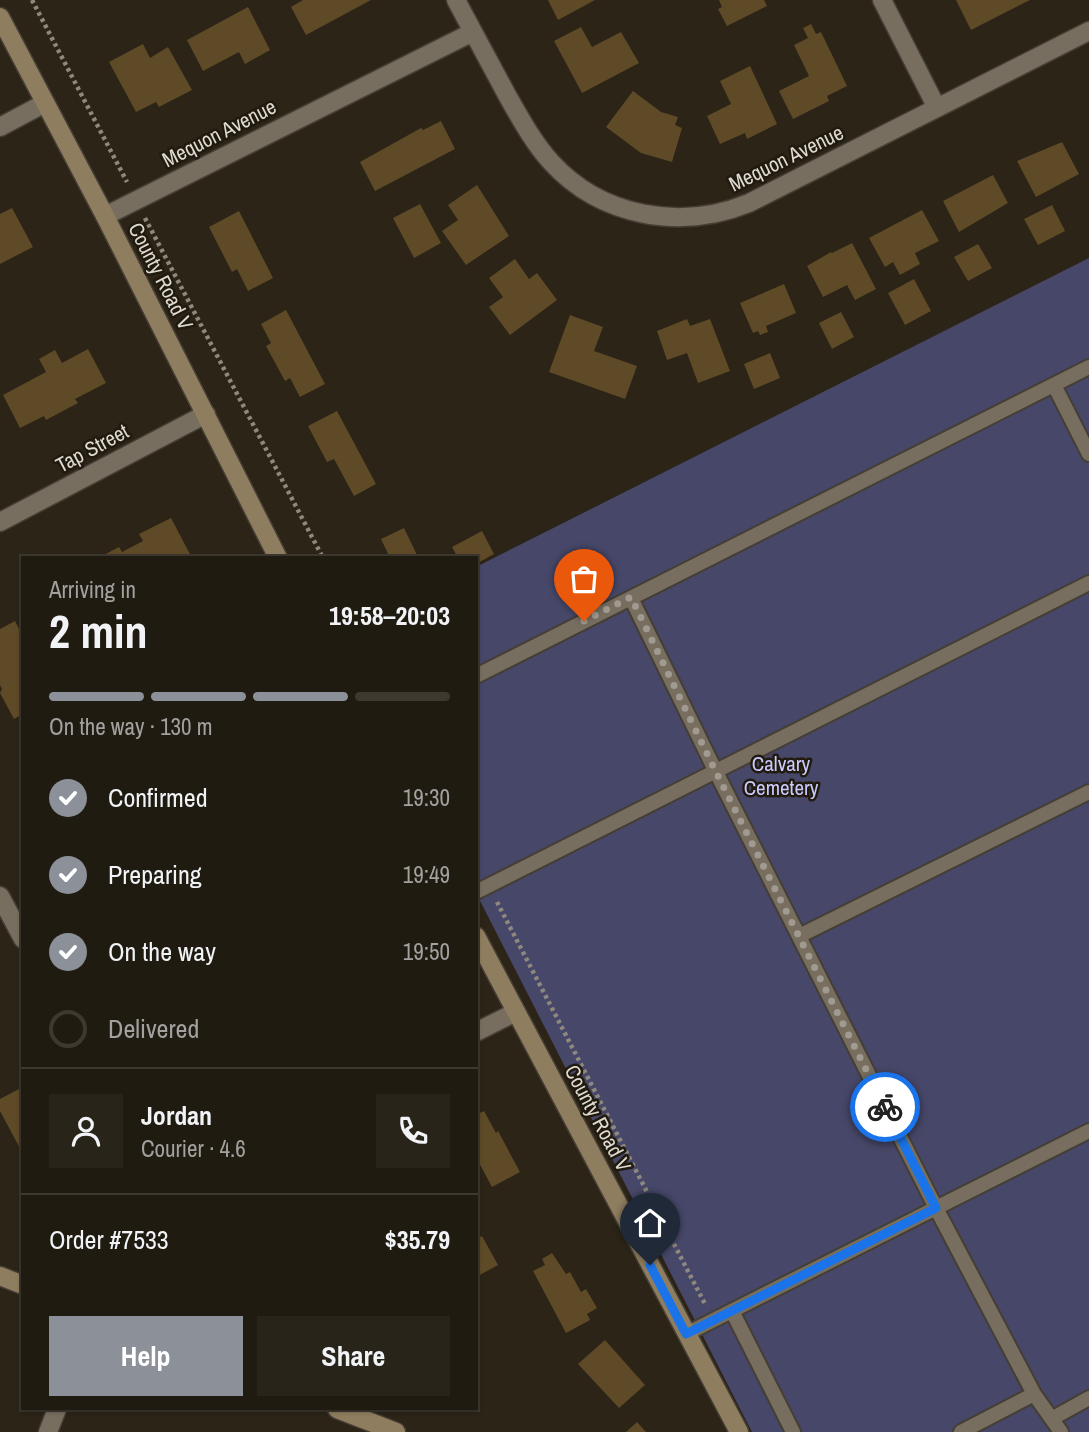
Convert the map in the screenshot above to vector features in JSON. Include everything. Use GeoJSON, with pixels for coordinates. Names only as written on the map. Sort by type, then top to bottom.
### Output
{"type":"FeatureCollection","features":[{"type":"Feature","properties":{"kind":"main road","name":"County Road V"},"geometry":{"type":"LineString","coordinates":[[0,17],[105,216],[277,556]]}},
{"type":"Feature","properties":{"kind":"main road","name":"County Road V"},"geometry":{"type":"LineString","coordinates":[[478,940],[739,1432]]}},
{"type":"Feature","properties":{"kind":"main road"},"geometry":{"type":"LineString","coordinates":[[0,1276],[21,1284]]}},
{"type":"Feature","properties":{"kind":"main road"},"geometry":{"type":"LineString","coordinates":[[340,1410],[396,1432]]}},
{"type":"Feature","properties":{"kind":"street"},"geometry":{"type":"LineString","coordinates":[[456,0],[473,32]]}},
{"type":"Feature","properties":{"kind":"street"},"geometry":{"type":"LineString","coordinates":[[882,0],[937,108]]}},
{"type":"Feature","properties":{"kind":"street","name":"Mequon Avenue"},"geometry":{"type":"LineString","coordinates":[[105,216],[473,32],[529,133],[551,163],[569,179],[595,196],[623,209],[646,215],[683,218],[737,208],[1089,31]]}},
{"type":"Feature","properties":{"kind":"street"},"geometry":{"type":"LineString","coordinates":[[0,127],[45,103]]}},
{"type":"Feature","properties":{"kind":"street","name":"Tap Street"},"geometry":{"type":"LineString","coordinates":[[0,522],[206,414]]}},
{"type":"Feature","properties":{"kind":"street"},"geometry":{"type":"LineString","coordinates":[[0,896],[21,935]]}},
{"type":"Feature","properties":{"kind":"street"},"geometry":{"type":"LineString","coordinates":[[478,1031],[516,1012]]}},
{"type":"Feature","properties":{"kind":"street"},"geometry":{"type":"LineString","coordinates":[[48,1432],[57,1410]]}},
{"type":"Feature","properties":{"kind":"lane"},"geometry":{"type":"LineString","coordinates":[[478,675],[1089,367]]}},
{"type":"Feature","properties":{"kind":"lane"},"geometry":{"type":"LineString","coordinates":[[1054,385],[1089,453]]}},
{"type":"Feature","properties":{"kind":"lane"},"geometry":{"type":"LineString","coordinates":[[482,889],[1089,583]]}},
{"type":"Feature","properties":{"kind":"lane"},"geometry":{"type":"LineString","coordinates":[[631,597],[715,770],[936,1208],[1034,1394],[1053,1418],[1060,1432]]}},
{"type":"Feature","properties":{"kind":"lane"},"geometry":{"type":"LineString","coordinates":[[799,936],[1089,792]]}},
{"type":"Feature","properties":{"kind":"lane"},"geometry":{"type":"LineString","coordinates":[[686,1334],[1089,1131]]}},
{"type":"Feature","properties":{"kind":"lane"},"geometry":{"type":"LineString","coordinates":[[732,1311],[793,1432]]}},
{"type":"Feature","properties":{"kind":"lane"},"geometry":{"type":"LineString","coordinates":[[961,1432],[1034,1394]]}},
{"type":"Feature","properties":{"kind":"lane"},"geometry":{"type":"LineString","coordinates":[[1053,1418],[1089,1398]]}},
{"type":"Feature","properties":{"kind":"path"},"geometry":{"type":"LineString","coordinates":[[32,0],[322,556]]}},
{"type":"Feature","properties":{"kind":"path"},"geometry":{"type":"LineString","coordinates":[[482,889],[714,1320]]}},
{"type":"Feature","properties":{"kind":"green space","name":"Calvary Cemetery"},"geometry":{"type":"Polygon","coordinates":[[[1089,258],[1089,1432],[752,1432],[478,897],[478,566],[1089,258]]]}},
{"type":"Feature","properties":{"kind":"building"},"geometry":{"type":"Polygon","coordinates":[[[303,0],[371,0],[306,35],[291,7],[303,0]]]}},
{"type":"Feature","properties":{"kind":"building"},"geometry":{"type":"Polygon","coordinates":[[[548,0],[595,0],[558,20],[548,0]]]}},
{"type":"Feature","properties":{"kind":"building"},"geometry":{"type":"Polygon","coordinates":[[[719,0],[764,0],[767,6],[727,26],[718,9],[722,7],[719,0]]]}},
{"type":"Feature","properties":{"kind":"building"},"geometry":{"type":"Polygon","coordinates":[[[956,0],[1030,0],[971,30],[956,0]]]}},
{"type":"Feature","properties":{"kind":"building"},"geometry":{"type":"Polygon","coordinates":[[[248,7],[270,50],[245,64],[239,52],[203,71],[187,40],[248,7]]]}},
{"type":"Feature","properties":{"kind":"building"},"geometry":{"type":"Polygon","coordinates":[[[811,24],[816,34],[821,32],[847,86],[827,96],[829,101],[793,119],[779,91],[809,76],[794,45],[808,38],[803,28],[811,24]]]}},
{"type":"Feature","properties":{"kind":"building"},"geometry":{"type":"Polygon","coordinates":[[[581,27],[592,47],[621,32],[639,63],[582,93],[554,41],[581,27]]]}},
{"type":"Feature","properties":{"kind":"building"},"geometry":{"type":"Polygon","coordinates":[[[143,44],[150,58],[168,47],[192,90],[159,107],[156,102],[136,112],[109,62],[143,44]]]}},
{"type":"Feature","properties":{"kind":"building"},"geometry":{"type":"Polygon","coordinates":[[[750,66],[777,124],[747,139],[745,133],[720,144],[707,116],[731,104],[720,81],[750,66]]]}},
{"type":"Feature","properties":{"kind":"building"},"geometry":{"type":"Polygon","coordinates":[[[633,91],[661,112],[678,117],[675,125],[682,128],[672,162],[641,153],[606,127],[633,91]]]}},
{"type":"Feature","properties":{"kind":"building"},"geometry":{"type":"Polygon","coordinates":[[[441,121],[455,149],[375,191],[360,162],[421,128],[423,130],[441,121]]]}},
{"type":"Feature","properties":{"kind":"building"},"geometry":{"type":"Polygon","coordinates":[[[1062,142],[1079,174],[1036,197],[1017,161],[1062,142]]]}},
{"type":"Feature","properties":{"kind":"building"},"geometry":{"type":"Polygon","coordinates":[[[993,175],[1008,203],[959,232],[943,201],[993,175]]]}},
{"type":"Feature","properties":{"kind":"building"},"geometry":{"type":"Polygon","coordinates":[[[477,185],[509,236],[466,265],[442,231],[458,220],[448,205],[477,185]]]}},
{"type":"Feature","properties":{"kind":"building"},"geometry":{"type":"Polygon","coordinates":[[[420,204],[441,243],[414,258],[393,218],[420,204]]]}},
{"type":"Feature","properties":{"kind":"building"},"geometry":{"type":"Polygon","coordinates":[[[1052,205],[1065,231],[1038,245],[1024,219],[1052,205]]]}},
{"type":"Feature","properties":{"kind":"building"},"geometry":{"type":"Polygon","coordinates":[[[12,208],[33,247],[0,264],[0,214],[12,208]]]}},
{"type":"Feature","properties":{"kind":"building"},"geometry":{"type":"Polygon","coordinates":[[[922,210],[939,241],[915,253],[920,264],[900,275],[893,262],[885,267],[869,238],[922,210]]]}},
{"type":"Feature","properties":{"kind":"building"},"geometry":{"type":"Polygon","coordinates":[[[239,211],[273,278],[248,291],[237,269],[232,272],[209,227],[239,211]]]}},
{"type":"Feature","properties":{"kind":"building"},"geometry":{"type":"Polygon","coordinates":[[[852,243],[876,289],[855,300],[847,285],[823,297],[807,266],[852,243]]]}},
{"type":"Feature","properties":{"kind":"building"},"geometry":{"type":"Polygon","coordinates":[[[978,244],[992,268],[968,281],[954,257],[978,244]]]}},
{"type":"Feature","properties":{"kind":"building"},"geometry":{"type":"Polygon","coordinates":[[[515,259],[529,279],[537,273],[557,300],[510,335],[489,307],[503,297],[489,278],[515,259]]]}},
{"type":"Feature","properties":{"kind":"building"},"geometry":{"type":"Polygon","coordinates":[[[914,279],[931,311],[905,325],[888,293],[914,279]]]}},
{"type":"Feature","properties":{"kind":"building"},"geometry":{"type":"Polygon","coordinates":[[[784,284],[796,313],[766,326],[768,332],[760,335],[758,331],[753,333],[740,303],[784,284]]]}},
{"type":"Feature","properties":{"kind":"building"},"geometry":{"type":"Polygon","coordinates":[[[286,310],[325,384],[300,397],[290,378],[285,381],[266,346],[271,343],[261,324],[286,310]]]}},
{"type":"Feature","properties":{"kind":"building"},"geometry":{"type":"Polygon","coordinates":[[[841,312],[854,337],[832,349],[819,323],[841,312]]]}},
{"type":"Feature","properties":{"kind":"building"},"geometry":{"type":"Polygon","coordinates":[[[570,315],[603,327],[594,351],[637,366],[625,399],[549,372],[570,315]]]}},
{"type":"Feature","properties":{"kind":"building"},"geometry":{"type":"Polygon","coordinates":[[[687,319],[690,326],[710,319],[730,371],[698,383],[687,353],[667,360],[657,331],[687,319]]]}},
{"type":"Feature","properties":{"kind":"building"},"geometry":{"type":"Polygon","coordinates":[[[88,349],[106,383],[75,399],[78,403],[46,420],[44,416],[20,428],[3,395],[46,372],[39,359],[55,350],[62,363],[88,349]]]}},
{"type":"Feature","properties":{"kind":"building"},"geometry":{"type":"Polygon","coordinates":[[[770,353],[780,378],[754,389],[744,364],[770,353]]]}},
{"type":"Feature","properties":{"kind":"building"},"geometry":{"type":"Polygon","coordinates":[[[337,411],[376,484],[354,496],[334,459],[327,462],[308,426],[337,411]]]}},
{"type":"Feature","properties":{"kind":"building"},"geometry":{"type":"Polygon","coordinates":[[[171,518],[191,556],[102,556],[119,547],[122,552],[143,541],[139,534],[171,518]]]}},
{"type":"Feature","properties":{"kind":"building"},"geometry":{"type":"Polygon","coordinates":[[[404,528],[418,556],[389,556],[381,539],[404,528]]]}},
{"type":"Feature","properties":{"kind":"building"},"geometry":{"type":"Polygon","coordinates":[[[482,531],[494,554],[478,563],[478,556],[457,556],[452,547],[482,531]]]}},
{"type":"Feature","properties":{"kind":"building"},"geometry":{"type":"Polygon","coordinates":[[[15,621],[21,633],[21,715],[14,719],[0,693],[0,629],[15,621]]]}},
{"type":"Feature","properties":{"kind":"building"},"geometry":{"type":"Polygon","coordinates":[[[19,1089],[21,1092],[21,1150],[0,1111],[0,1099],[19,1089]]]}},
{"type":"Feature","properties":{"kind":"building"},"geometry":{"type":"Polygon","coordinates":[[[484,1111],[520,1172],[492,1187],[478,1161],[478,1114],[484,1111]]]}},
{"type":"Feature","properties":{"kind":"building"},"geometry":{"type":"Polygon","coordinates":[[[482,1236],[498,1265],[478,1276],[478,1238],[482,1236]]]}},
{"type":"Feature","properties":{"kind":"building"},"geometry":{"type":"Polygon","coordinates":[[[552,1253],[566,1274],[570,1272],[581,1292],[586,1289],[597,1308],[587,1314],[590,1320],[566,1333],[533,1271],[545,1265],[542,1259],[552,1253]]]}},
{"type":"Feature","properties":{"kind":"building"},"geometry":{"type":"Polygon","coordinates":[[[605,1340],[645,1385],[619,1408],[578,1364],[605,1340]]]}},
{"type":"Feature","properties":{"kind":"building"},"geometry":{"type":"Polygon","coordinates":[[[637,1422],[646,1432],[626,1432],[637,1422]]]}},
{"type":"Feature","properties":{"kind":"way so far"},"geometry":{"type":"LineString","coordinates":[[584,621],[631,597],[885,1107]]}},
{"type":"Feature","properties":{"kind":"route"},"geometry":{"type":"LineString","coordinates":[[650,1265],[686,1334],[936,1208],[885,1107]]}}]}
